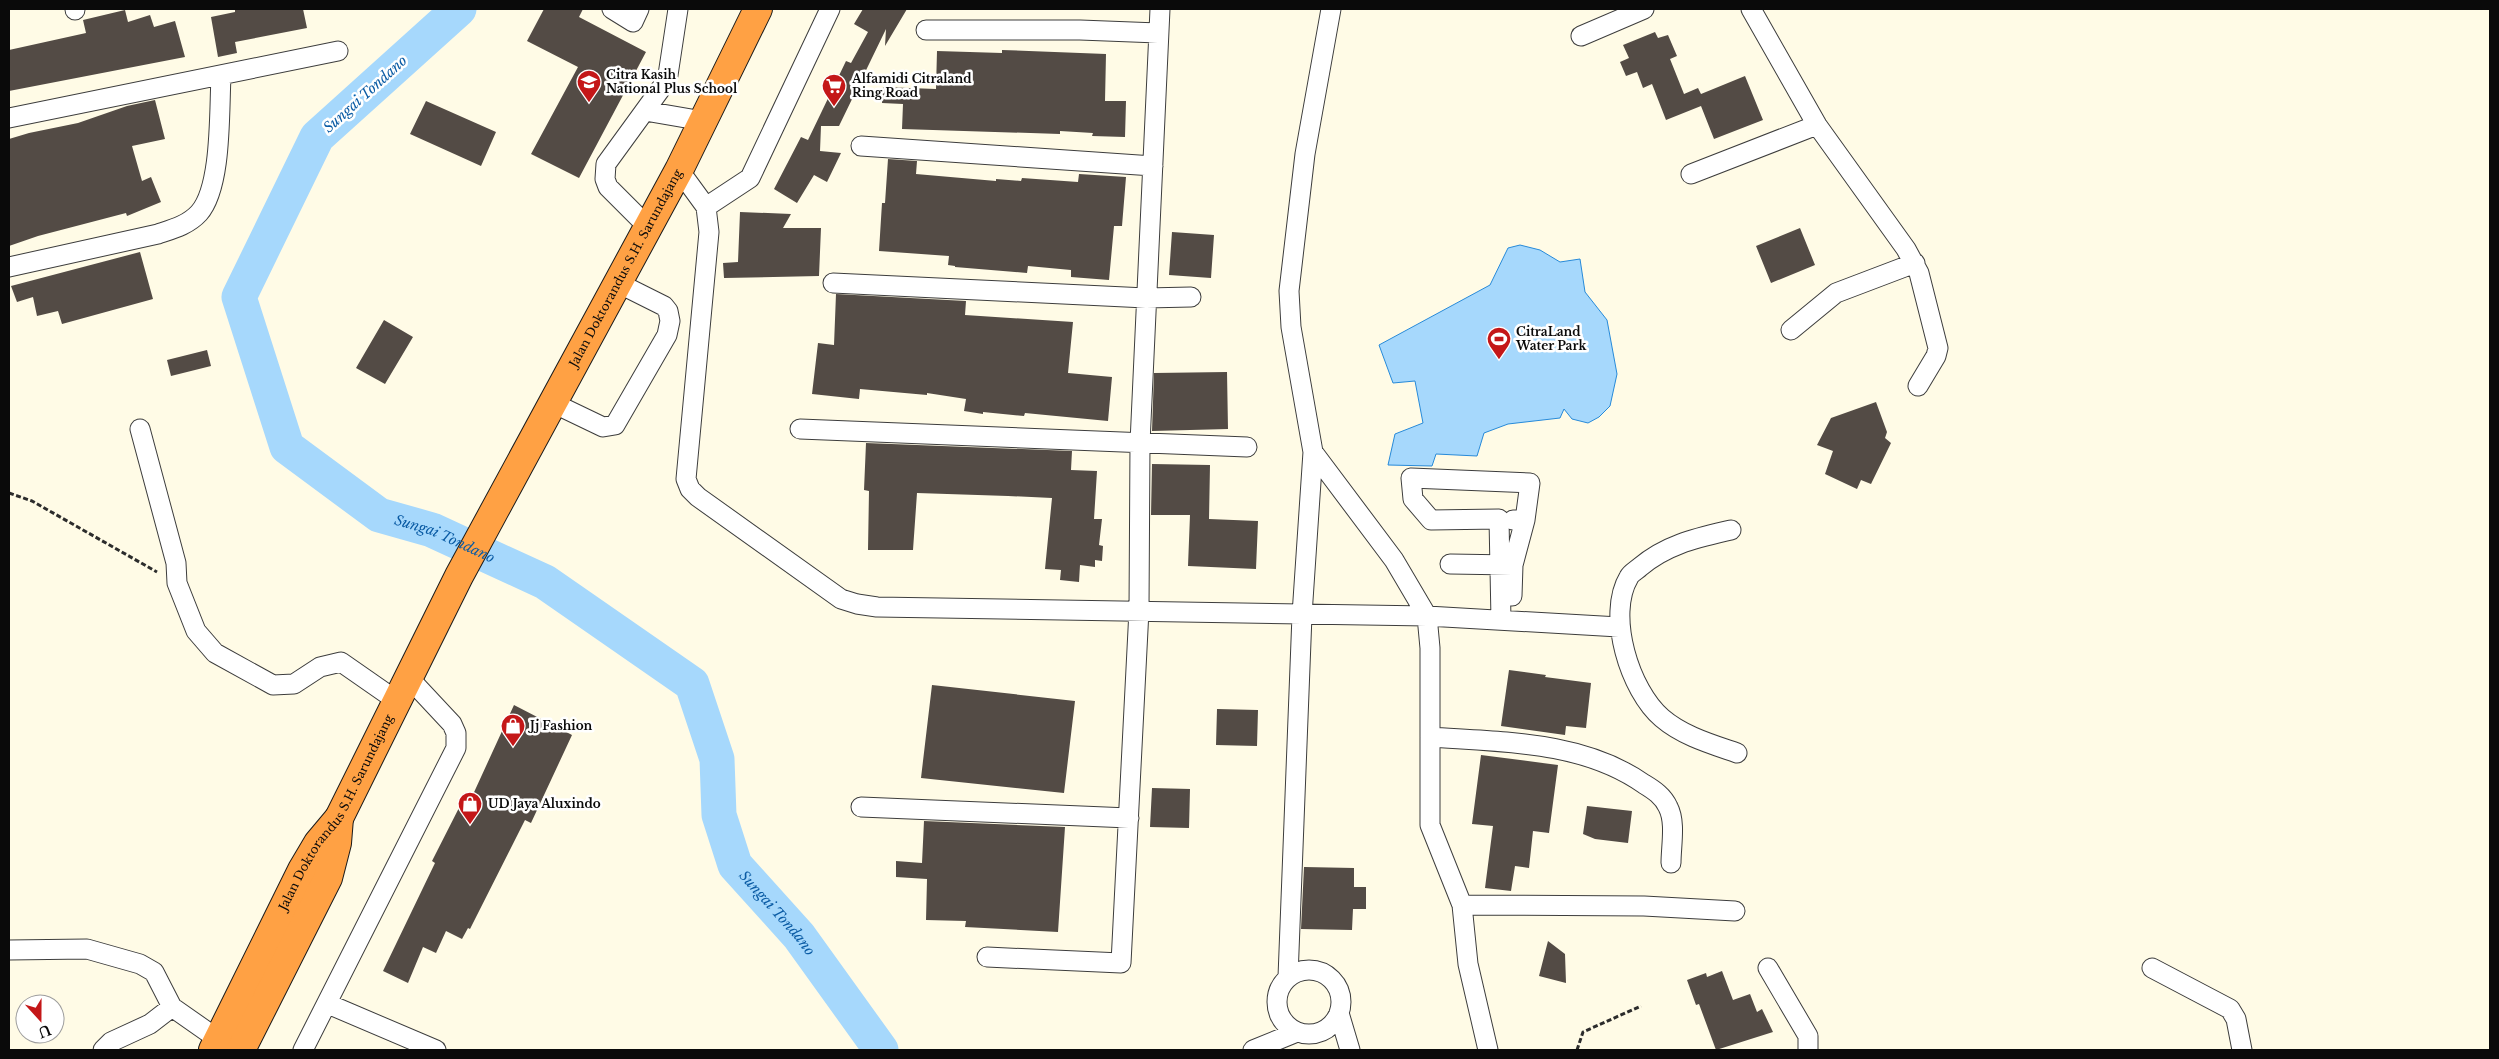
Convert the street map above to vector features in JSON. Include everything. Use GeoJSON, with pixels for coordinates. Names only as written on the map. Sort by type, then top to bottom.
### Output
{"type":"FeatureCollection","features":[{"type":"Feature","properties":{"kind":"highway","name":"Jalan Doktorandus S.H. Sarundajang"},"geometry":{"type":"LineString","coordinates":[[224,1047],[302,870],[318,843],[339,818],[459,576],[679,170],[758,9]]}},
{"type":"Feature","properties":{"kind":"street"},"geometry":{"type":"LineString","coordinates":[[612,9],[633,22],[638,9]]}},
{"type":"Feature","properties":{"kind":"street"},"geometry":{"type":"LineString","coordinates":[[648,227],[608,187],[605,171],[606,164],[645,111],[668,75],[678,9]]}},
{"type":"Feature","properties":{"kind":"street"},"geometry":{"type":"LineString","coordinates":[[706,207],[750,178],[830,9]]}},
{"type":"Feature","properties":{"kind":"street"},"geometry":{"type":"LineString","coordinates":[[986,957],[1121,963],[1139,610],[1140,443],[1160,9]]}},
{"type":"Feature","properties":{"kind":"street"},"geometry":{"type":"LineString","coordinates":[[1288,977],[1302,615],[1313,452],[1291,327],[1289,291],[1305,154],[1331,9]]}},
{"type":"Feature","properties":{"kind":"street"},"geometry":{"type":"LineString","coordinates":[[1581,36],[1644,9]]}},
{"type":"Feature","properties":{"kind":"street"},"geometry":{"type":"LineString","coordinates":[[1751,9],[1817,125],[1915,263],[1938,348],[1936,356],[1918,386]]}},
{"type":"Feature","properties":{"kind":"street"},"geometry":{"type":"LineString","coordinates":[[926,30],[1080,30],[1158,33]]}},
{"type":"Feature","properties":{"kind":"street"},"geometry":{"type":"LineString","coordinates":[[9,118],[338,51]]}},
{"type":"Feature","properties":{"kind":"street"},"geometry":{"type":"LineString","coordinates":[[9,267],[158,234],[180,227],[198,214],[211,196],[216,155],[221,76]]}},
{"type":"Feature","properties":{"kind":"street"},"geometry":{"type":"LineString","coordinates":[[645,111],[703,121]]}},
{"type":"Feature","properties":{"kind":"street"},"geometry":{"type":"LineString","coordinates":[[1691,174],[1817,125]]}},
{"type":"Feature","properties":{"kind":"street"},"geometry":{"type":"LineString","coordinates":[[861,146],[1153,166]]}},
{"type":"Feature","properties":{"kind":"street"},"geometry":{"type":"LineString","coordinates":[[679,170],[706,207],[709,232],[686,479],[690,488],[698,497],[841,599],[877,607],[1427,616],[1619,627]]}},
{"type":"Feature","properties":{"kind":"street"},"geometry":{"type":"LineString","coordinates":[[1791,330],[1836,293],[1915,263]]}},
{"type":"Feature","properties":{"kind":"street"},"geometry":{"type":"LineString","coordinates":[[552,403],[603,427],[614,425],[667,335],[670,316],[664,306],[618,283]]}},
{"type":"Feature","properties":{"kind":"street"},"geometry":{"type":"LineString","coordinates":[[834,283],[1146,298],[1191,297]]}},
{"type":"Feature","properties":{"kind":"street"},"geometry":{"type":"LineString","coordinates":[[140,429],[176,563],[177,583],[196,631],[214,653],[274,685],[294,684],[320,667],[341,662],[403,689],[452,724],[456,733],[456,748],[328,1004],[303,1050]]}},
{"type":"Feature","properties":{"kind":"street"},"geometry":{"type":"LineString","coordinates":[[800,430],[1247,447]]}},
{"type":"Feature","properties":{"kind":"street"},"geometry":{"type":"LineString","coordinates":[[1313,452],[1394,560],[1427,616],[1430,648],[1430,825],[1462,905],[1468,964],[1488,1050]]}},
{"type":"Feature","properties":{"kind":"street"},"geometry":{"type":"LineString","coordinates":[[1507,565],[1526,520],[1530,483],[1411,478],[1413,499],[1431,520],[1526,520]]}},
{"type":"Feature","properties":{"kind":"street"},"geometry":{"type":"LineString","coordinates":[[1499,519],[1507,565],[1506,621]]}},
{"type":"Feature","properties":{"kind":"street"},"geometry":{"type":"LineString","coordinates":[[1730,530],[1679,542],[1651,558],[1629,577],[1620,602],[1619,627],[1636,681],[1647,701],[1661,717],[1682,732],[1737,754]]}},
{"type":"Feature","properties":{"kind":"street"},"geometry":{"type":"LineString","coordinates":[[1450,564],[1507,565]]}},
{"type":"Feature","properties":{"kind":"street"},"geometry":{"type":"LineString","coordinates":[[1430,737],[1494,741],[1575,752],[1614,766],[1662,796],[1666,802],[1672,815],[1671,863]]}},
{"type":"Feature","properties":{"kind":"street"},"geometry":{"type":"LineString","coordinates":[[861,807],[1129,818]]}},
{"type":"Feature","properties":{"kind":"street"},"geometry":{"type":"LineString","coordinates":[[1462,905],[1644,906],[1735,911]]}},
{"type":"Feature","properties":{"kind":"street"},"geometry":{"type":"LineString","coordinates":[[9,950],[87,949],[140,964],[154,972],[172,1007],[224,1047]]}},
{"type":"Feature","properties":{"kind":"street"},"geometry":{"type":"LineString","coordinates":[[1768,968],[1808,1036],[1808,1050]]}},
{"type":"Feature","properties":{"kind":"street"},"geometry":{"type":"LineString","coordinates":[[2152,968],[2230,1008],[2236,1019],[2242,1050]]}},
{"type":"Feature","properties":{"kind":"street"},"geometry":{"type":"LineString","coordinates":[[1339,1014],[1332,1024],[1322,1032],[1310,1034],[1297,1032],[1287,1026],[1280,1018],[1276,1007],[1277,996],[1281,986],[1288,977],[1308,970],[1328,976],[1340,993],[1339,1014],[1350,1050]]}},
{"type":"Feature","properties":{"kind":"street"},"geometry":{"type":"LineString","coordinates":[[328,1004],[436,1050]]}},
{"type":"Feature","properties":{"kind":"street"},"geometry":{"type":"LineString","coordinates":[[103,1050],[111,1042],[150,1024],[172,1007]]}},
{"type":"Feature","properties":{"kind":"street"},"geometry":{"type":"LineString","coordinates":[[1253,1050],[1297,1032]]}},
{"type":"Feature","properties":{"kind":"path"},"geometry":{"type":"LineString","coordinates":[[9,493],[32,501],[177,583]]}},
{"type":"Feature","properties":{"kind":"path"},"geometry":{"type":"LineString","coordinates":[[1577,1050],[1583,1032],[1641,1006]]}},
{"type":"Feature","properties":{"kind":"water","name":"CitraLand Water Park"},"geometry":{"type":"Polygon","coordinates":[[[1520,245],[1540,250],[1560,262],[1580,259],[1585,292],[1607,320],[1617,374],[1610,406],[1599,417],[1588,423],[1572,419],[1564,409],[1560,418],[1508,424],[1484,433],[1477,456],[1436,454],[1432,466],[1388,465],[1395,434],[1423,423],[1415,381],[1393,383],[1379,345],[1490,285],[1508,248],[1520,245]]]}},
{"type":"Feature","properties":{"kind":"building"},"geometry":{"type":"Polygon","coordinates":[[[235,9],[303,9],[307,28],[235,42],[237,53],[218,57],[211,17],[235,12],[235,9]]]}},
{"type":"Feature","properties":{"kind":"building","name":"Citra Kasih National Plus School"},"geometry":{"type":"Polygon","coordinates":[[[544,9],[583,9],[579,17],[646,52],[579,178],[531,154],[578,67],[527,41],[544,9]]]}},
{"type":"Feature","properties":{"kind":"building"},"geometry":{"type":"Polygon","coordinates":[[[863,9],[907,9],[885,46],[886,29],[839,126],[821,126],[820,151],[841,153],[827,182],[814,175],[797,203],[774,189],[801,137],[808,140],[846,61],[851,63],[868,32],[854,24],[863,9]]]}},
{"type":"Feature","properties":{"kind":"building"},"geometry":{"type":"Polygon","coordinates":[[[125,10],[128,22],[150,15],[154,27],[175,21],[185,57],[9,91],[9,50],[86,33],[83,20],[125,10]]]}},
{"type":"Feature","properties":{"kind":"building"},"geometry":{"type":"Polygon","coordinates":[[[1655,32],[1658,38],[1668,35],[1677,56],[1670,59],[1684,94],[1698,88],[1701,94],[1745,76],[1763,120],[1714,139],[1701,106],[1666,120],[1652,84],[1643,88],[1637,72],[1626,76],[1620,62],[1629,58],[1623,45],[1655,32]]]}},
{"type":"Feature","properties":{"kind":"building"},"geometry":{"type":"Polygon","coordinates":[[[1002,50],[1106,54],[1105,101],[1126,101],[1125,137],[1092,136],[1093,133],[1060,131],[1060,134],[902,129],[903,104],[882,103],[883,87],[936,89],[937,51],[1002,53],[1002,50]]]}},
{"type":"Feature","properties":{"kind":"building"},"geometry":{"type":"Polygon","coordinates":[[[155,100],[165,139],[132,146],[142,181],[151,177],[161,202],[127,216],[126,213],[38,236],[9,246],[9,139],[78,123],[127,106],[155,100]]]}},
{"type":"Feature","properties":{"kind":"building"},"geometry":{"type":"Polygon","coordinates":[[[426,101],[496,132],[481,166],[410,134],[426,101]]]}},
{"type":"Feature","properties":{"kind":"building"},"geometry":{"type":"Polygon","coordinates":[[[888,159],[917,161],[916,174],[996,181],[996,179],[1021,181],[1022,178],[1078,182],[1079,174],[1126,177],[1122,226],[1114,226],[1109,280],[1071,277],[1071,270],[1028,266],[1027,273],[955,267],[948,265],[949,256],[879,251],[882,203],[885,203],[888,159]]]}},
{"type":"Feature","properties":{"kind":"building"},"geometry":{"type":"Polygon","coordinates":[[[740,212],[791,214],[783,228],[821,228],[819,276],[724,278],[723,263],[738,262],[740,212]]]}},
{"type":"Feature","properties":{"kind":"building"},"geometry":{"type":"Polygon","coordinates":[[[1800,228],[1815,265],[1771,283],[1756,246],[1800,228]]]}},
{"type":"Feature","properties":{"kind":"building"},"geometry":{"type":"Polygon","coordinates":[[[1172,232],[1214,235],[1211,278],[1169,275],[1172,232]]]}},
{"type":"Feature","properties":{"kind":"building"},"geometry":{"type":"Polygon","coordinates":[[[140,252],[153,299],[62,324],[58,311],[37,316],[33,297],[17,302],[11,286],[140,252]]]}},
{"type":"Feature","properties":{"kind":"building"},"geometry":{"type":"Polygon","coordinates":[[[836,294],[966,301],[965,315],[1073,322],[1068,373],[1112,377],[1108,421],[1025,413],[1024,416],[983,412],[983,414],[964,411],[966,399],[927,393],[927,395],[860,389],[859,399],[812,394],[818,343],[834,345],[836,294]]]}},
{"type":"Feature","properties":{"kind":"building"},"geometry":{"type":"Polygon","coordinates":[[[384,320],[413,337],[385,384],[356,368],[384,320]]]}},
{"type":"Feature","properties":{"kind":"building"},"geometry":{"type":"Polygon","coordinates":[[[207,350],[211,366],[171,376],[167,360],[207,350]]]}},
{"type":"Feature","properties":{"kind":"building"},"geometry":{"type":"Polygon","coordinates":[[[1227,372],[1228,429],[1152,431],[1154,373],[1227,372]]]}},
{"type":"Feature","properties":{"kind":"building"},"geometry":{"type":"Polygon","coordinates":[[[1876,402],[1887,432],[1885,438],[1891,443],[1871,484],[1861,480],[1857,489],[1825,474],[1833,451],[1817,445],[1831,418],[1876,402]]]}},
{"type":"Feature","properties":{"kind":"building"},"geometry":{"type":"Polygon","coordinates":[[[866,443],[1072,451],[1071,470],[1097,471],[1094,519],[1102,519],[1099,545],[1103,546],[1102,561],[1095,560],[1095,567],[1080,565],[1079,582],[1060,580],[1061,570],[1045,569],[1052,498],[917,493],[913,550],[868,550],[869,491],[864,490],[866,443]]]}},
{"type":"Feature","properties":{"kind":"building"},"geometry":{"type":"Polygon","coordinates":[[[1152,464],[1210,465],[1209,519],[1258,521],[1256,569],[1188,566],[1190,515],[1151,515],[1152,464]]]}},
{"type":"Feature","properties":{"kind":"building"},"geometry":{"type":"Polygon","coordinates":[[[1509,670],[1591,683],[1586,728],[1566,726],[1565,735],[1501,726],[1509,670]]]}},
{"type":"Feature","properties":{"kind":"building"},"geometry":{"type":"Polygon","coordinates":[[[932,685],[1075,701],[1064,793],[921,778],[932,685]]]}},
{"type":"Feature","properties":{"kind":"building"},"geometry":{"type":"Polygon","coordinates":[[[514,705],[572,735],[531,823],[525,820],[470,929],[468,928],[462,939],[446,931],[436,953],[423,947],[408,983],[383,971],[435,863],[432,861],[464,798],[470,801],[514,705]]]}},
{"type":"Feature","properties":{"kind":"building"},"geometry":{"type":"Polygon","coordinates":[[[1217,709],[1258,710],[1257,746],[1216,745],[1217,709]]]}},
{"type":"Feature","properties":{"kind":"building"},"geometry":{"type":"Polygon","coordinates":[[[1481,755],[1558,765],[1549,833],[1533,831],[1529,868],[1515,866],[1511,891],[1485,888],[1493,826],[1472,824],[1481,755]]]}},
{"type":"Feature","properties":{"kind":"building"},"geometry":{"type":"Polygon","coordinates":[[[1152,788],[1190,789],[1189,828],[1150,827],[1152,788]]]}},
{"type":"Feature","properties":{"kind":"building"},"geometry":{"type":"Polygon","coordinates":[[[1587,806],[1632,811],[1628,843],[1595,839],[1583,834],[1587,806]]]}},
{"type":"Feature","properties":{"kind":"building"},"geometry":{"type":"Polygon","coordinates":[[[924,821],[1065,827],[1058,932],[965,927],[966,921],[926,920],[927,879],[896,877],[896,861],[922,863],[924,821]]]}},
{"type":"Feature","properties":{"kind":"building"},"geometry":{"type":"Polygon","coordinates":[[[1304,867],[1354,868],[1354,887],[1366,887],[1366,909],[1353,909],[1352,930],[1301,929],[1304,867]]]}},
{"type":"Feature","properties":{"kind":"building"},"geometry":{"type":"Polygon","coordinates":[[[1548,941],[1565,954],[1566,983],[1539,976],[1548,941]]]}},
{"type":"Feature","properties":{"kind":"building"},"geometry":{"type":"Polygon","coordinates":[[[1722,971],[1733,1000],[1750,994],[1757,1012],[1762,1009],[1773,1032],[1716,1050],[1699,1004],[1696,1005],[1687,980],[1706,973],[1707,977],[1722,971]]]}},
{"type":"Feature","properties":{"kind":"waterway","name":"Sungai Tondano"},"geometry":{"type":"LineString","coordinates":[[459,9],[317,137],[239,297],[287,447],[379,515],[432,530],[545,582],[692,684],[717,759],[719,815],[735,865],[799,936],[881,1050]]}},
{"type":"Feature","properties":{"kind":"place","name":"Citra Kasih National Plus School"},"geometry":{"type":"Point","coordinates":[589,103]}},
{"type":"Feature","properties":{"kind":"place","name":"Alfamidi Citraland Ring Road"},"geometry":{"type":"Point","coordinates":[834,107]}},
{"type":"Feature","properties":{"kind":"place","name":"CitraLand Water Park"},"geometry":{"type":"Point","coordinates":[1499,360]}},
{"type":"Feature","properties":{"kind":"place","name":"Jj Fashion"},"geometry":{"type":"Point","coordinates":[513,747]}},
{"type":"Feature","properties":{"kind":"place","name":"UD Jaya Aluxindo"},"geometry":{"type":"Point","coordinates":[470,825]}}]}
